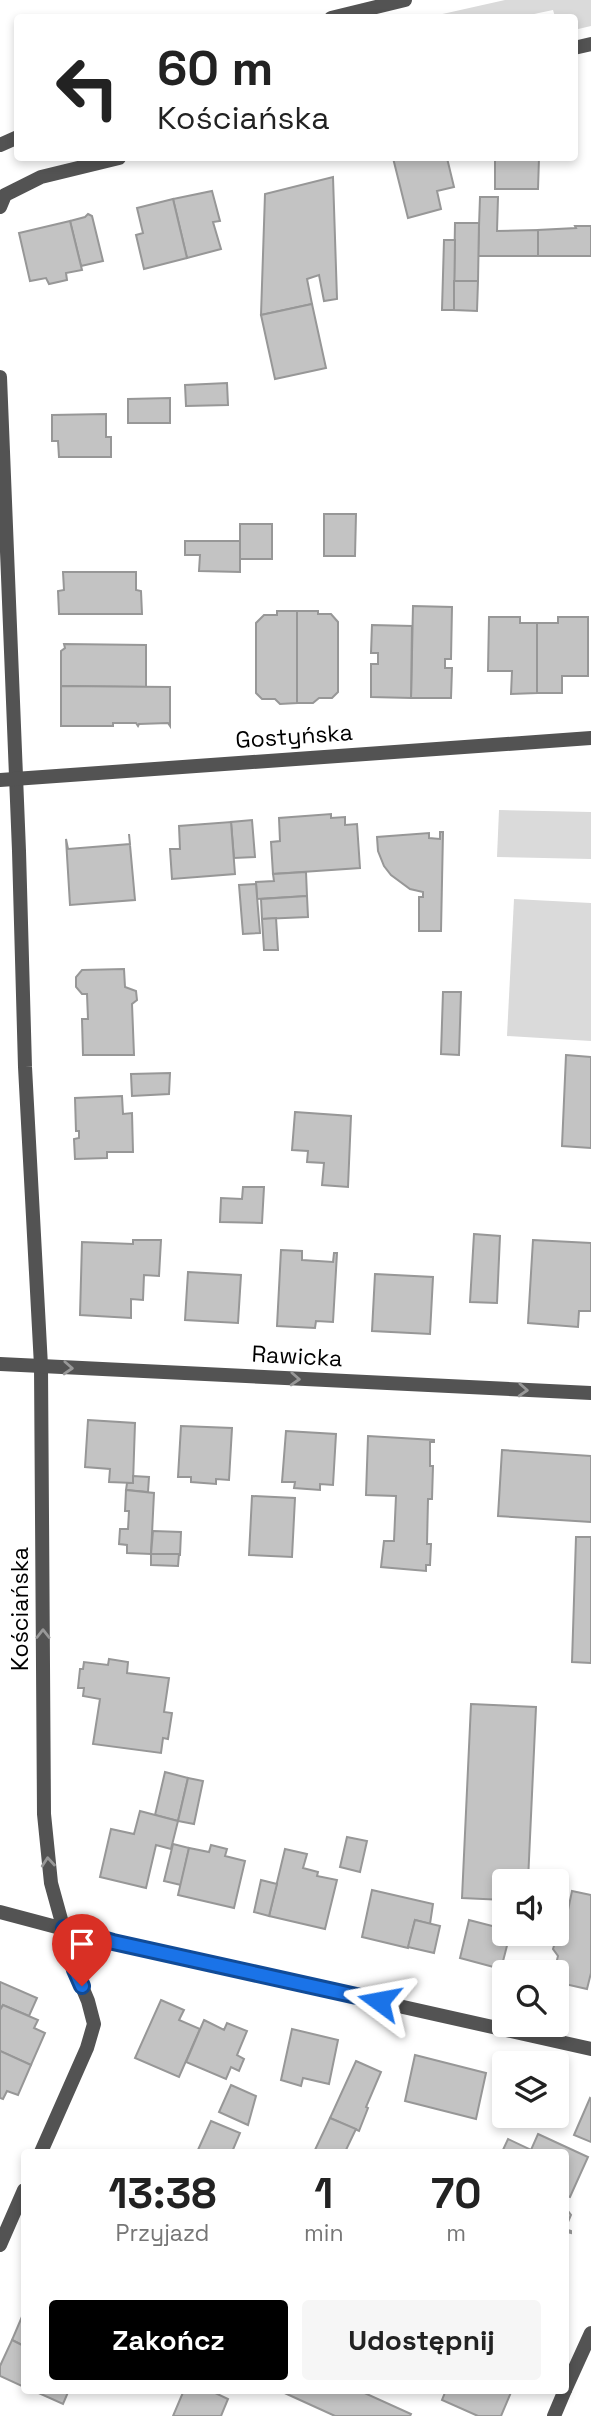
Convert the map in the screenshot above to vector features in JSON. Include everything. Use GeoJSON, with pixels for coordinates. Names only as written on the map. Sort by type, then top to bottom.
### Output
{"type":"FeatureCollection","features":[{"type":"Feature","properties":{"kind":"street"},"geometry":{"type":"LineString","coordinates":[[347,14],[405,0]]}},
{"type":"Feature","properties":{"kind":"street"},"geometry":{"type":"LineString","coordinates":[[3,201],[41,177],[107,161]]}},
{"type":"Feature","properties":{"kind":"street","name":"Kościańska"},"geometry":{"type":"LineString","coordinates":[[0,377],[25,1067],[41,1366],[44,1814],[51,1883],[75,1970],[94,2024],[87,2048],[42,2149]]}},
{"type":"Feature","properties":{"kind":"street","name":"Gostyńska"},"geometry":{"type":"LineString","coordinates":[[0,780],[591,738]]}},
{"type":"Feature","properties":{"kind":"street","name":"Rawicka"},"geometry":{"type":"LineString","coordinates":[[0,1364],[591,1393]]}},
{"type":"Feature","properties":{"kind":"street"},"geometry":{"type":"LineString","coordinates":[[0,1912],[113,1942],[591,2049]]}},
{"type":"Feature","properties":{"kind":"street"},"geometry":{"type":"LineString","coordinates":[[0,2245],[21,2197]]}},
{"type":"Feature","properties":{"kind":"street"},"geometry":{"type":"LineString","coordinates":[[569,2381],[591,2333]]}},
{"type":"Feature","properties":{"kind":"street"},"geometry":{"type":"LineString","coordinates":[[554,2416],[563,2394]]}},
{"type":"Feature","properties":{"kind":"shaded area"},"geometry":{"type":"Polygon","coordinates":[[[505,0],[591,0],[591,26],[578,29],[578,14],[554,14],[553,10],[534,14],[442,14],[505,0]]]}},
{"type":"Feature","properties":{"kind":"shaded area"},"geometry":{"type":"Polygon","coordinates":[[[499,810],[591,812],[591,859],[497,857],[499,810]]]}},
{"type":"Feature","properties":{"kind":"shaded area"},"geometry":{"type":"Polygon","coordinates":[[[514,899],[591,903],[591,1041],[507,1036],[514,899]]]}},
{"type":"Feature","properties":{"kind":"building"},"geometry":{"type":"Polygon","coordinates":[[[394,161],[448,161],[454,187],[437,191],[441,209],[408,218],[394,161]]]}},
{"type":"Feature","properties":{"kind":"building"},"geometry":{"type":"Polygon","coordinates":[[[495,161],[539,161],[538,189],[495,189],[495,161]]]}},
{"type":"Feature","properties":{"kind":"building"},"geometry":{"type":"Polygon","coordinates":[[[333,177],[337,299],[324,301],[319,275],[307,279],[312,304],[261,315],[265,194],[333,177]]]}},
{"type":"Feature","properties":{"kind":"building"},"geometry":{"type":"Polygon","coordinates":[[[212,191],[220,221],[213,222],[221,249],[187,258],[173,199],[212,191]]]}},
{"type":"Feature","properties":{"kind":"building"},"geometry":{"type":"Polygon","coordinates":[[[480,197],[498,197],[497,231],[538,230],[538,256],[478,256],[480,197]]]}},
{"type":"Feature","properties":{"kind":"building"},"geometry":{"type":"Polygon","coordinates":[[[173,199],[187,258],[144,269],[136,235],[143,233],[137,208],[173,199]]]}},
{"type":"Feature","properties":{"kind":"building"},"geometry":{"type":"Polygon","coordinates":[[[88,214],[92,216],[103,261],[81,266],[70,221],[88,214]]]}},
{"type":"Feature","properties":{"kind":"building"},"geometry":{"type":"Polygon","coordinates":[[[70,221],[82,270],[66,273],[67,280],[49,284],[46,278],[30,281],[19,233],[70,221]]]}},
{"type":"Feature","properties":{"kind":"building"},"geometry":{"type":"Polygon","coordinates":[[[455,223],[479,223],[478,281],[454,281],[455,223]]]}},
{"type":"Feature","properties":{"kind":"building"},"geometry":{"type":"Polygon","coordinates":[[[575,226],[591,226],[591,256],[538,256],[538,230],[576,228],[575,226]]]}},
{"type":"Feature","properties":{"kind":"building"},"geometry":{"type":"Polygon","coordinates":[[[444,240],[455,240],[454,310],[442,310],[444,240]]]}},
{"type":"Feature","properties":{"kind":"building"},"geometry":{"type":"Polygon","coordinates":[[[454,281],[478,281],[477,311],[454,310],[454,281]]]}},
{"type":"Feature","properties":{"kind":"building"},"geometry":{"type":"Polygon","coordinates":[[[312,304],[326,368],[275,379],[261,315],[312,304]]]}},
{"type":"Feature","properties":{"kind":"building"},"geometry":{"type":"Polygon","coordinates":[[[227,383],[228,405],[186,406],[185,385],[227,383]]]}},
{"type":"Feature","properties":{"kind":"building"},"geometry":{"type":"Polygon","coordinates":[[[170,398],[170,423],[128,423],[128,399],[170,398]]]}},
{"type":"Feature","properties":{"kind":"building"},"geometry":{"type":"Polygon","coordinates":[[[106,414],[106,437],[111,437],[111,457],[59,457],[58,441],[52,441],[52,415],[106,414]]]}},
{"type":"Feature","properties":{"kind":"building"},"geometry":{"type":"Polygon","coordinates":[[[324,514],[356,514],[355,556],[324,556],[324,514]]]}},
{"type":"Feature","properties":{"kind":"building"},"geometry":{"type":"Polygon","coordinates":[[[240,524],[272,524],[272,559],[240,559],[240,524]]]}},
{"type":"Feature","properties":{"kind":"building"},"geometry":{"type":"Polygon","coordinates":[[[185,541],[240,541],[240,572],[199,571],[200,555],[185,555],[185,541]]]}},
{"type":"Feature","properties":{"kind":"building"},"geometry":{"type":"Polygon","coordinates":[[[63,572],[136,572],[136,590],[141,591],[142,614],[59,614],[58,591],[64,590],[63,572]]]}},
{"type":"Feature","properties":{"kind":"building"},"geometry":{"type":"Polygon","coordinates":[[[413,606],[452,607],[451,659],[445,659],[445,668],[452,668],[451,698],[411,698],[413,606]]]}},
{"type":"Feature","properties":{"kind":"building"},"geometry":{"type":"Polygon","coordinates":[[[277,611],[297,611],[297,703],[280,704],[275,699],[262,699],[256,693],[256,623],[264,615],[277,615],[277,611]]]}},
{"type":"Feature","properties":{"kind":"building"},"geometry":{"type":"Polygon","coordinates":[[[297,611],[331,614],[338,622],[338,692],[332,698],[319,698],[313,703],[297,703],[297,611]]]}},
{"type":"Feature","properties":{"kind":"building"},"geometry":{"type":"Polygon","coordinates":[[[489,617],[520,617],[520,623],[537,623],[537,693],[511,694],[512,671],[488,671],[489,617]]]}},
{"type":"Feature","properties":{"kind":"building"},"geometry":{"type":"Polygon","coordinates":[[[558,617],[588,617],[588,676],[562,676],[562,693],[537,693],[537,623],[558,623],[558,617]]]}},
{"type":"Feature","properties":{"kind":"building"},"geometry":{"type":"Polygon","coordinates":[[[372,625],[412,626],[411,698],[371,697],[371,664],[378,664],[378,653],[371,653],[372,625]]]}},
{"type":"Feature","properties":{"kind":"building"},"geometry":{"type":"Polygon","coordinates":[[[64,644],[146,645],[146,687],[61,686],[61,651],[65,648],[64,644]]]}},
{"type":"Feature","properties":{"kind":"building"},"geometry":{"type":"Polygon","coordinates":[[[61,686],[170,687],[170,726],[168,723],[138,726],[136,723],[113,723],[113,726],[61,726],[61,686]]]}},
{"type":"Feature","properties":{"kind":"building"},"geometry":{"type":"Polygon","coordinates":[[[331,814],[331,818],[345,817],[345,825],[357,824],[360,868],[273,874],[271,842],[280,841],[279,818],[331,814]]]}},
{"type":"Feature","properties":{"kind":"building"},"geometry":{"type":"Polygon","coordinates":[[[252,820],[255,857],[234,858],[231,822],[252,820]]]}},
{"type":"Feature","properties":{"kind":"building"},"geometry":{"type":"Polygon","coordinates":[[[231,822],[235,874],[172,879],[170,849],[180,849],[179,826],[231,822]]]}},
{"type":"Feature","properties":{"kind":"building"},"geometry":{"type":"Polygon","coordinates":[[[440,832],[443,832],[441,931],[419,931],[419,897],[423,897],[423,892],[410,889],[391,875],[378,851],[377,837],[429,833],[429,838],[440,839],[440,832]]]}},
{"type":"Feature","properties":{"kind":"building"},"geometry":{"type":"Polygon","coordinates":[[[66,839],[68,849],[130,844],[135,900],[70,905],[66,839]]]}},
{"type":"Feature","properties":{"kind":"building"},"geometry":{"type":"Polygon","coordinates":[[[306,872],[307,896],[257,899],[256,882],[274,881],[273,874],[306,872]]]}},
{"type":"Feature","properties":{"kind":"building"},"geometry":{"type":"Polygon","coordinates":[[[256,884],[260,933],[243,934],[239,885],[256,884]]]}},
{"type":"Feature","properties":{"kind":"building"},"geometry":{"type":"Polygon","coordinates":[[[307,896],[308,917],[262,919],[261,899],[307,896]]]}},
{"type":"Feature","properties":{"kind":"building"},"geometry":{"type":"Polygon","coordinates":[[[276,918],[278,950],[264,950],[262,919],[276,918]]]}},
{"type":"Feature","properties":{"kind":"building"},"geometry":{"type":"Polygon","coordinates":[[[124,969],[125,987],[136,991],[137,1000],[132,1004],[134,1055],[83,1055],[82,1019],[88,1019],[87,994],[82,994],[76,987],[76,977],[82,970],[124,969]]]}},
{"type":"Feature","properties":{"kind":"building"},"geometry":{"type":"Polygon","coordinates":[[[443,992],[461,992],[459,1055],[441,1054],[443,992]]]}},
{"type":"Feature","properties":{"kind":"building"},"geometry":{"type":"Polygon","coordinates":[[[566,1055],[591,1057],[591,1148],[562,1146],[566,1055]]]}},
{"type":"Feature","properties":{"kind":"building"},"geometry":{"type":"Polygon","coordinates":[[[170,1073],[169,1094],[132,1096],[131,1074],[170,1073]]]}},
{"type":"Feature","properties":{"kind":"building"},"geometry":{"type":"Polygon","coordinates":[[[122,1096],[123,1114],[132,1113],[133,1152],[107,1152],[107,1158],[75,1159],[74,1139],[79,1138],[79,1131],[76,1131],[75,1098],[122,1096]]]}},
{"type":"Feature","properties":{"kind":"building"},"geometry":{"type":"Polygon","coordinates":[[[295,1112],[351,1116],[348,1187],[322,1185],[324,1163],[307,1162],[308,1151],[292,1150],[295,1112]]]}},
{"type":"Feature","properties":{"kind":"building"},"geometry":{"type":"Polygon","coordinates":[[[243,1187],[264,1187],[262,1223],[220,1222],[221,1198],[242,1199],[243,1187]]]}},
{"type":"Feature","properties":{"kind":"building"},"geometry":{"type":"Polygon","coordinates":[[[474,1234],[500,1236],[497,1303],[470,1302],[474,1234]]]}},
{"type":"Feature","properties":{"kind":"building"},"geometry":{"type":"Polygon","coordinates":[[[133,1240],[161,1240],[159,1276],[144,1275],[143,1300],[131,1299],[131,1318],[80,1315],[82,1242],[133,1244],[133,1240]]]}},
{"type":"Feature","properties":{"kind":"building"},"geometry":{"type":"Polygon","coordinates":[[[533,1240],[591,1243],[591,1311],[579,1311],[578,1327],[528,1323],[533,1240]]]}},
{"type":"Feature","properties":{"kind":"building"},"geometry":{"type":"Polygon","coordinates":[[[281,1250],[302,1251],[302,1260],[333,1262],[334,1253],[337,1253],[333,1322],[316,1321],[315,1328],[277,1326],[281,1250]]]}},
{"type":"Feature","properties":{"kind":"building"},"geometry":{"type":"Polygon","coordinates":[[[188,1272],[241,1275],[238,1323],[185,1320],[188,1272]]]}},
{"type":"Feature","properties":{"kind":"building"},"geometry":{"type":"Polygon","coordinates":[[[375,1274],[433,1277],[430,1334],[372,1331],[375,1274]]]}},
{"type":"Feature","properties":{"kind":"building"},"geometry":{"type":"Polygon","coordinates":[[[88,1420],[135,1423],[133,1483],[109,1482],[110,1469],[85,1467],[88,1420]]]}},
{"type":"Feature","properties":{"kind":"building"},"geometry":{"type":"Polygon","coordinates":[[[181,1426],[232,1428],[229,1480],[216,1479],[216,1484],[191,1482],[191,1477],[178,1477],[181,1426]]]}},
{"type":"Feature","properties":{"kind":"building"},"geometry":{"type":"Polygon","coordinates":[[[286,1431],[336,1434],[333,1485],[320,1484],[320,1490],[294,1488],[295,1482],[282,1482],[286,1431]]]}},
{"type":"Feature","properties":{"kind":"building"},"geometry":{"type":"Polygon","coordinates":[[[368,1436],[434,1440],[430,1442],[430,1466],[433,1466],[432,1499],[428,1499],[427,1544],[431,1544],[430,1565],[426,1565],[426,1571],[381,1567],[384,1541],[394,1541],[396,1496],[366,1495],[368,1436]]]}},
{"type":"Feature","properties":{"kind":"building"},"geometry":{"type":"Polygon","coordinates":[[[502,1450],[591,1456],[591,1522],[498,1516],[502,1450]]]}},
{"type":"Feature","properties":{"kind":"building"},"geometry":{"type":"Polygon","coordinates":[[[133,1476],[149,1477],[148,1492],[126,1490],[127,1483],[133,1483],[133,1476]]]}},
{"type":"Feature","properties":{"kind":"building"},"geometry":{"type":"Polygon","coordinates":[[[126,1490],[154,1493],[151,1554],[127,1553],[127,1545],[119,1544],[120,1529],[128,1529],[126,1490]]]}},
{"type":"Feature","properties":{"kind":"building"},"geometry":{"type":"Polygon","coordinates":[[[252,1496],[295,1498],[292,1557],[249,1555],[252,1496]]]}},
{"type":"Feature","properties":{"kind":"building"},"geometry":{"type":"Polygon","coordinates":[[[153,1531],[181,1532],[180,1555],[151,1554],[153,1531]]]}},
{"type":"Feature","properties":{"kind":"building"},"geometry":{"type":"Polygon","coordinates":[[[576,1537],[591,1537],[591,1663],[572,1662],[576,1537]]]}},
{"type":"Feature","properties":{"kind":"building"},"geometry":{"type":"Polygon","coordinates":[[[151,1554],[179,1554],[178,1566],[151,1565],[151,1554]]]}},
{"type":"Feature","properties":{"kind":"building"},"geometry":{"type":"Polygon","coordinates":[[[109,1659],[128,1662],[127,1673],[169,1678],[164,1712],[172,1713],[168,1739],[163,1738],[161,1753],[93,1744],[100,1699],[83,1696],[84,1688],[78,1688],[80,1669],[83,1669],[84,1662],[108,1665],[109,1659]]]}},
{"type":"Feature","properties":{"kind":"building"},"geometry":{"type":"Polygon","coordinates":[[[471,1704],[536,1707],[529,1869],[492,1869],[492,1899],[462,1898],[471,1704]]]}},
{"type":"Feature","properties":{"kind":"building"},"geometry":{"type":"Polygon","coordinates":[[[165,1772],[188,1778],[178,1821],[155,1815],[165,1772]]]}},
{"type":"Feature","properties":{"kind":"building"},"geometry":{"type":"Polygon","coordinates":[[[188,1778],[203,1781],[194,1824],[178,1821],[188,1778]]]}},
{"type":"Feature","properties":{"kind":"building"},"geometry":{"type":"Polygon","coordinates":[[[140,1811],[178,1821],[171,1849],[156,1845],[146,1888],[100,1877],[111,1829],[134,1834],[140,1811]]]}},
{"type":"Feature","properties":{"kind":"building"},"geometry":{"type":"Polygon","coordinates":[[[347,1837],[367,1841],[360,1872],[340,1867],[347,1837]]]}},
{"type":"Feature","properties":{"kind":"building"},"geometry":{"type":"Polygon","coordinates":[[[173,1844],[189,1848],[181,1885],[164,1881],[173,1844]]]}},
{"type":"Feature","properties":{"kind":"building"},"geometry":{"type":"Polygon","coordinates":[[[211,1845],[227,1849],[225,1856],[245,1861],[234,1908],[178,1895],[189,1848],[209,1852],[211,1845]]]}},
{"type":"Feature","properties":{"kind":"building"},"geometry":{"type":"Polygon","coordinates":[[[285,1849],[307,1854],[303,1868],[318,1872],[317,1876],[337,1880],[325,1929],[269,1916],[285,1849]]]}},
{"type":"Feature","properties":{"kind":"building"},"geometry":{"type":"Polygon","coordinates":[[[261,1880],[277,1884],[269,1916],[254,1912],[261,1880]]]}},
{"type":"Feature","properties":{"kind":"building"},"geometry":{"type":"Polygon","coordinates":[[[372,1890],[433,1904],[430,1924],[415,1920],[408,1948],[362,1937],[372,1890]]]}},
{"type":"Feature","properties":{"kind":"building"},"geometry":{"type":"Polygon","coordinates":[[[572,1891],[591,1895],[591,1973],[587,1989],[569,1985],[569,1960],[557,1960],[558,1956],[553,1949],[554,1946],[569,1946],[569,1905],[572,1891]]]}},
{"type":"Feature","properties":{"kind":"building"},"geometry":{"type":"Polygon","coordinates":[[[415,1920],[440,1926],[434,1953],[408,1947],[415,1920]]]}},
{"type":"Feature","properties":{"kind":"building"},"geometry":{"type":"Polygon","coordinates":[[[469,1920],[492,1926],[492,1946],[507,1946],[503,1960],[492,1960],[492,1967],[460,1958],[469,1920]]]}},
{"type":"Feature","properties":{"kind":"building"},"geometry":{"type":"Polygon","coordinates":[[[0,1982],[37,1998],[29,2016],[3,2005],[0,2010],[0,1982]]]}},
{"type":"Feature","properties":{"kind":"building"},"geometry":{"type":"Polygon","coordinates":[[[161,2000],[184,2010],[179,2020],[200,2029],[179,2077],[135,2058],[161,2000]]]}},
{"type":"Feature","properties":{"kind":"building"},"geometry":{"type":"Polygon","coordinates":[[[3,2005],[38,2020],[34,2028],[45,2033],[31,2065],[0,2051],[0,2010],[3,2005]]]}},
{"type":"Feature","properties":{"kind":"building"},"geometry":{"type":"Polygon","coordinates":[[[204,2020],[224,2030],[227,2023],[247,2031],[237,2055],[244,2059],[239,2071],[231,2067],[226,2079],[186,2062],[204,2020]]]}},
{"type":"Feature","properties":{"kind":"building"},"geometry":{"type":"Polygon","coordinates":[[[292,2029],[338,2040],[329,2084],[303,2078],[301,2086],[281,2080],[292,2029]]]}},
{"type":"Feature","properties":{"kind":"building"},"geometry":{"type":"Polygon","coordinates":[[[0,2051],[31,2065],[18,2095],[7,2091],[3,2099],[0,2098],[0,2051]]]}},
{"type":"Feature","properties":{"kind":"building"},"geometry":{"type":"Polygon","coordinates":[[[415,2055],[486,2073],[476,2119],[405,2101],[415,2055]]]}},
{"type":"Feature","properties":{"kind":"building"},"geometry":{"type":"Polygon","coordinates":[[[356,2061],[381,2072],[359,2131],[330,2118],[356,2061]]]}},
{"type":"Feature","properties":{"kind":"building"},"geometry":{"type":"Polygon","coordinates":[[[231,2085],[256,2096],[248,2125],[219,2112],[231,2085]]]}},
{"type":"Feature","properties":{"kind":"building"},"geometry":{"type":"Polygon","coordinates":[[[591,2099],[591,2142],[574,2135],[591,2099]]]}},
{"type":"Feature","properties":{"kind":"building"},"geometry":{"type":"Polygon","coordinates":[[[330,2118],[356,2129],[346,2149],[315,2149],[330,2118]]]}},
{"type":"Feature","properties":{"kind":"building"},"geometry":{"type":"Polygon","coordinates":[[[211,2121],[240,2133],[233,2149],[198,2149],[211,2121]]]}},
{"type":"Feature","properties":{"kind":"building"},"geometry":{"type":"Polygon","coordinates":[[[538,2134],[588,2157],[570,2197],[569,2149],[531,2149],[538,2134]]]}},
{"type":"Feature","properties":{"kind":"building"},"geometry":{"type":"Polygon","coordinates":[[[508,2139],[529,2149],[503,2149],[508,2139]]]}},
{"type":"Feature","properties":{"kind":"building"},"geometry":{"type":"Polygon","coordinates":[[[21,2319],[21,2344],[12,2340],[21,2319]]]}},
{"type":"Feature","properties":{"kind":"building"},"geometry":{"type":"Polygon","coordinates":[[[12,2340],[21,2344],[21,2386],[0,2376],[0,2366],[12,2340]]]}},
{"type":"Feature","properties":{"kind":"building"},"geometry":{"type":"Polygon","coordinates":[[[41,2394],[67,2394],[63,2404],[41,2394]]]}},
{"type":"Feature","properties":{"kind":"building"},"geometry":{"type":"Polygon","coordinates":[[[182,2394],[217,2394],[228,2399],[221,2416],[173,2416],[182,2394]]]}},
{"type":"Feature","properties":{"kind":"building"},"geometry":{"type":"Polygon","coordinates":[[[287,2394],[367,2394],[411,2414],[410,2416],[335,2416],[287,2394]]]}},
{"type":"Feature","properties":{"kind":"building"},"geometry":{"type":"Polygon","coordinates":[[[444,2394],[510,2394],[501,2416],[478,2416],[442,2400],[444,2394]]]}},
{"type":"Feature","properties":{"kind":"route"},"geometry":{"type":"LineString","coordinates":[[82,1986],[64,1928],[113,1942],[379,2001]]}}]}
